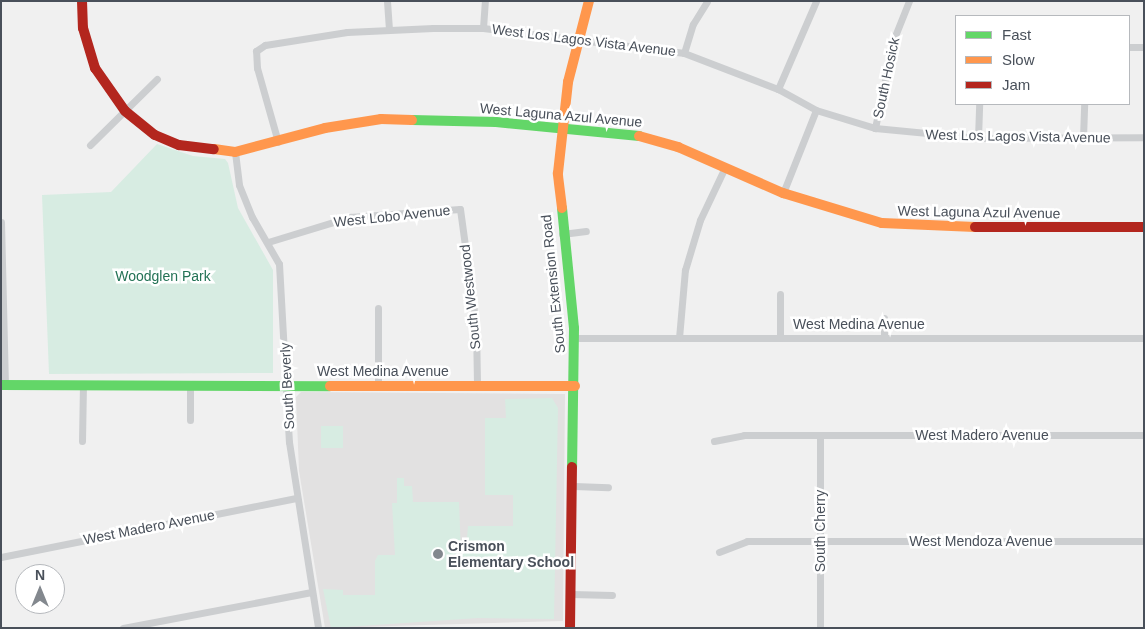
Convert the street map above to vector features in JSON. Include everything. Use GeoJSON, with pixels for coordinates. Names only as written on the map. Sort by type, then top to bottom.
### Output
{"type":"FeatureCollection","features":[{"type":"Feature","properties":{"kind":"street","name":"West Laguna Azul Avenue"},"geometry":{"type":"LineString","coordinates":[[82,1],[83,28],[95,68],[125,110],[154,135],[179,145],[235,152],[382,119],[496,122],[643,136],[725,167],[783,193],[882,223],[938,228],[1144,228]]}},
{"type":"Feature","properties":{"kind":"street"},"geometry":{"type":"LineString","coordinates":[[387,1],[389,28]]}},
{"type":"Feature","properties":{"kind":"street"},"geometry":{"type":"LineString","coordinates":[[483,28],[485,1]]}},
{"type":"Feature","properties":{"kind":"street","name":"South Extension Road"},"geometry":{"type":"LineString","coordinates":[[570,628],[575,386],[574,338],[562,234],[561,129],[578,40],[590,1]]}},
{"type":"Feature","properties":{"kind":"street"},"geometry":{"type":"LineString","coordinates":[[778,89],[816,1]]}},
{"type":"Feature","properties":{"kind":"street","name":"South Hosick"},"geometry":{"type":"LineString","coordinates":[[875,128],[893,41],[909,1]]}},
{"type":"Feature","properties":{"kind":"street"},"geometry":{"type":"LineString","coordinates":[[684,53],[693,24],[707,2]]}},
{"type":"Feature","properties":{"kind":"street","name":"West Los Lagos Vista Avenue"},"geometry":{"type":"LineString","coordinates":[[278,142],[257,68],[256,51],[265,45],[389,28],[483,28],[684,53],[778,89],[816,110],[875,128],[978,138],[1144,137]]}},
{"type":"Feature","properties":{"kind":"street"},"geometry":{"type":"LineString","coordinates":[[1130,47],[1144,47]]}},
{"type":"Feature","properties":{"kind":"street"},"geometry":{"type":"LineString","coordinates":[[90,145],[157,78]]}},
{"type":"Feature","properties":{"kind":"street"},"geometry":{"type":"LineString","coordinates":[[978,138],[979,105]]}},
{"type":"Feature","properties":{"kind":"street"},"geometry":{"type":"LineString","coordinates":[[1083,138],[1084,105]]}},
{"type":"Feature","properties":{"kind":"street"},"geometry":{"type":"LineString","coordinates":[[783,193],[816,110]]}},
{"type":"Feature","properties":{"kind":"street","name":"South Beverly"},"geometry":{"type":"LineString","coordinates":[[235,152],[239,185],[279,264],[283,286],[285,384],[296,498],[318,628]]}},
{"type":"Feature","properties":{"kind":"street"},"geometry":{"type":"LineString","coordinates":[[679,338],[680,301],[688,256],[725,167]]}},
{"type":"Feature","properties":{"kind":"street","name":"West Lobo Avenue"},"geometry":{"type":"LineString","coordinates":[[268,242],[350,217],[460,209]]}},
{"type":"Feature","properties":{"kind":"street","name":"South Westwood"},"geometry":{"type":"LineString","coordinates":[[460,209],[476,326],[477,385]]}},
{"type":"Feature","properties":{"kind":"street"},"geometry":{"type":"LineString","coordinates":[[1,222],[3,385]]}},
{"type":"Feature","properties":{"kind":"street"},"geometry":{"type":"LineString","coordinates":[[562,234],[586,231]]}},
{"type":"Feature","properties":{"kind":"street"},"geometry":{"type":"LineString","coordinates":[[780,294],[780,338]]}},
{"type":"Feature","properties":{"kind":"street"},"geometry":{"type":"LineString","coordinates":[[378,308],[378,385]]}},
{"type":"Feature","properties":{"kind":"street"},"geometry":{"type":"LineString","coordinates":[[884,318],[884,338]]}},
{"type":"Feature","properties":{"kind":"street","name":"West Medina Avenue"},"geometry":{"type":"LineString","coordinates":[[574,338],[1144,338]]}},
{"type":"Feature","properties":{"kind":"street","name":"West Medina Avenue"},"geometry":{"type":"LineString","coordinates":[[3,385],[575,386]]}},
{"type":"Feature","properties":{"kind":"street"},"geometry":{"type":"LineString","coordinates":[[82,441],[83,385]]}},
{"type":"Feature","properties":{"kind":"street"},"geometry":{"type":"LineString","coordinates":[[190,385],[190,420]]}},
{"type":"Feature","properties":{"kind":"street","name":"West Madero Avenue"},"geometry":{"type":"LineString","coordinates":[[714,441],[744,435],[1144,435]]}},
{"type":"Feature","properties":{"kind":"street","name":"South Cherry"},"geometry":{"type":"LineString","coordinates":[[820,435],[820,628]]}},
{"type":"Feature","properties":{"kind":"street"},"geometry":{"type":"LineString","coordinates":[[574,486],[608,488]]}},
{"type":"Feature","properties":{"kind":"street","name":"West Madero Avenue"},"geometry":{"type":"LineString","coordinates":[[1,557],[296,498]]}},
{"type":"Feature","properties":{"kind":"street","name":"West Mendoza Avenue"},"geometry":{"type":"LineString","coordinates":[[719,552],[747,541],[1144,541]]}},
{"type":"Feature","properties":{"kind":"street"},"geometry":{"type":"LineString","coordinates":[[123,628],[312,592]]}},
{"type":"Feature","properties":{"kind":"street"},"geometry":{"type":"LineString","coordinates":[[571,594],[612,595]]}},
{"type":"Feature","properties":{"kind":"shaded area","name":"Crismon Elementary School"},"geometry":{"type":"Polygon","coordinates":[[[301,392],[565,394],[563,621],[325,628],[299,471],[296,397],[301,392]]]}},
{"type":"Feature","properties":{"kind":"green space","name":"Woodglen Park"},"geometry":{"type":"Polygon","coordinates":[[[157,144],[193,156],[225,159],[228,163],[238,208],[273,270],[273,373],[49,374],[42,195],[111,192],[157,144]]]}},
{"type":"Feature","properties":{"kind":"green space"},"geometry":{"type":"Polygon","coordinates":[[[552,398],[558,408],[554,619],[478,618],[331,628],[323,589],[343,590],[343,595],[375,595],[375,561],[378,555],[395,555],[392,503],[397,503],[397,478],[404,478],[404,486],[412,486],[413,502],[459,502],[461,554],[466,550],[468,526],[513,526],[513,495],[485,495],[485,418],[506,418],[505,399],[552,398]]]}},
{"type":"Feature","properties":{"kind":"green space"},"geometry":{"type":"Polygon","coordinates":[[[321,426],[343,426],[343,448],[321,448],[321,426]]]}},
{"type":"Feature","properties":{"kind":"traffic: fast"},"geometry":{"type":"LineString","coordinates":[[412,120],[496,122],[639,136]]}},
{"type":"Feature","properties":{"kind":"traffic: fast"},"geometry":{"type":"LineString","coordinates":[[562,208],[574,328],[572,467]]}},
{"type":"Feature","properties":{"kind":"traffic: fast"},"geometry":{"type":"LineString","coordinates":[[1,385],[330,386]]}},
{"type":"Feature","properties":{"kind":"traffic: slow"},"geometry":{"type":"LineString","coordinates":[[562,208],[558,173],[568,82],[589,1]]}},
{"type":"Feature","properties":{"kind":"traffic: slow"},"geometry":{"type":"LineString","coordinates":[[214,149],[235,152],[325,128],[381,119],[412,120]]}},
{"type":"Feature","properties":{"kind":"traffic: slow"},"geometry":{"type":"LineString","coordinates":[[639,136],[678,147],[783,193],[882,223],[975,227]]}},
{"type":"Feature","properties":{"kind":"traffic: slow"},"geometry":{"type":"LineString","coordinates":[[330,386],[575,386]]}},
{"type":"Feature","properties":{"kind":"traffic: jam"},"geometry":{"type":"LineString","coordinates":[[82,1],[83,28],[95,68],[125,111],[155,135],[179,145],[214,149]]}},
{"type":"Feature","properties":{"kind":"traffic: jam"},"geometry":{"type":"LineString","coordinates":[[975,227],[1144,227]]}},
{"type":"Feature","properties":{"kind":"traffic: jam"},"geometry":{"type":"LineString","coordinates":[[570,628],[572,467]]}},
{"type":"Feature","properties":{"kind":"place","name":"Crismon Elementary School"},"geometry":{"type":"Point","coordinates":[438,554]}}]}
